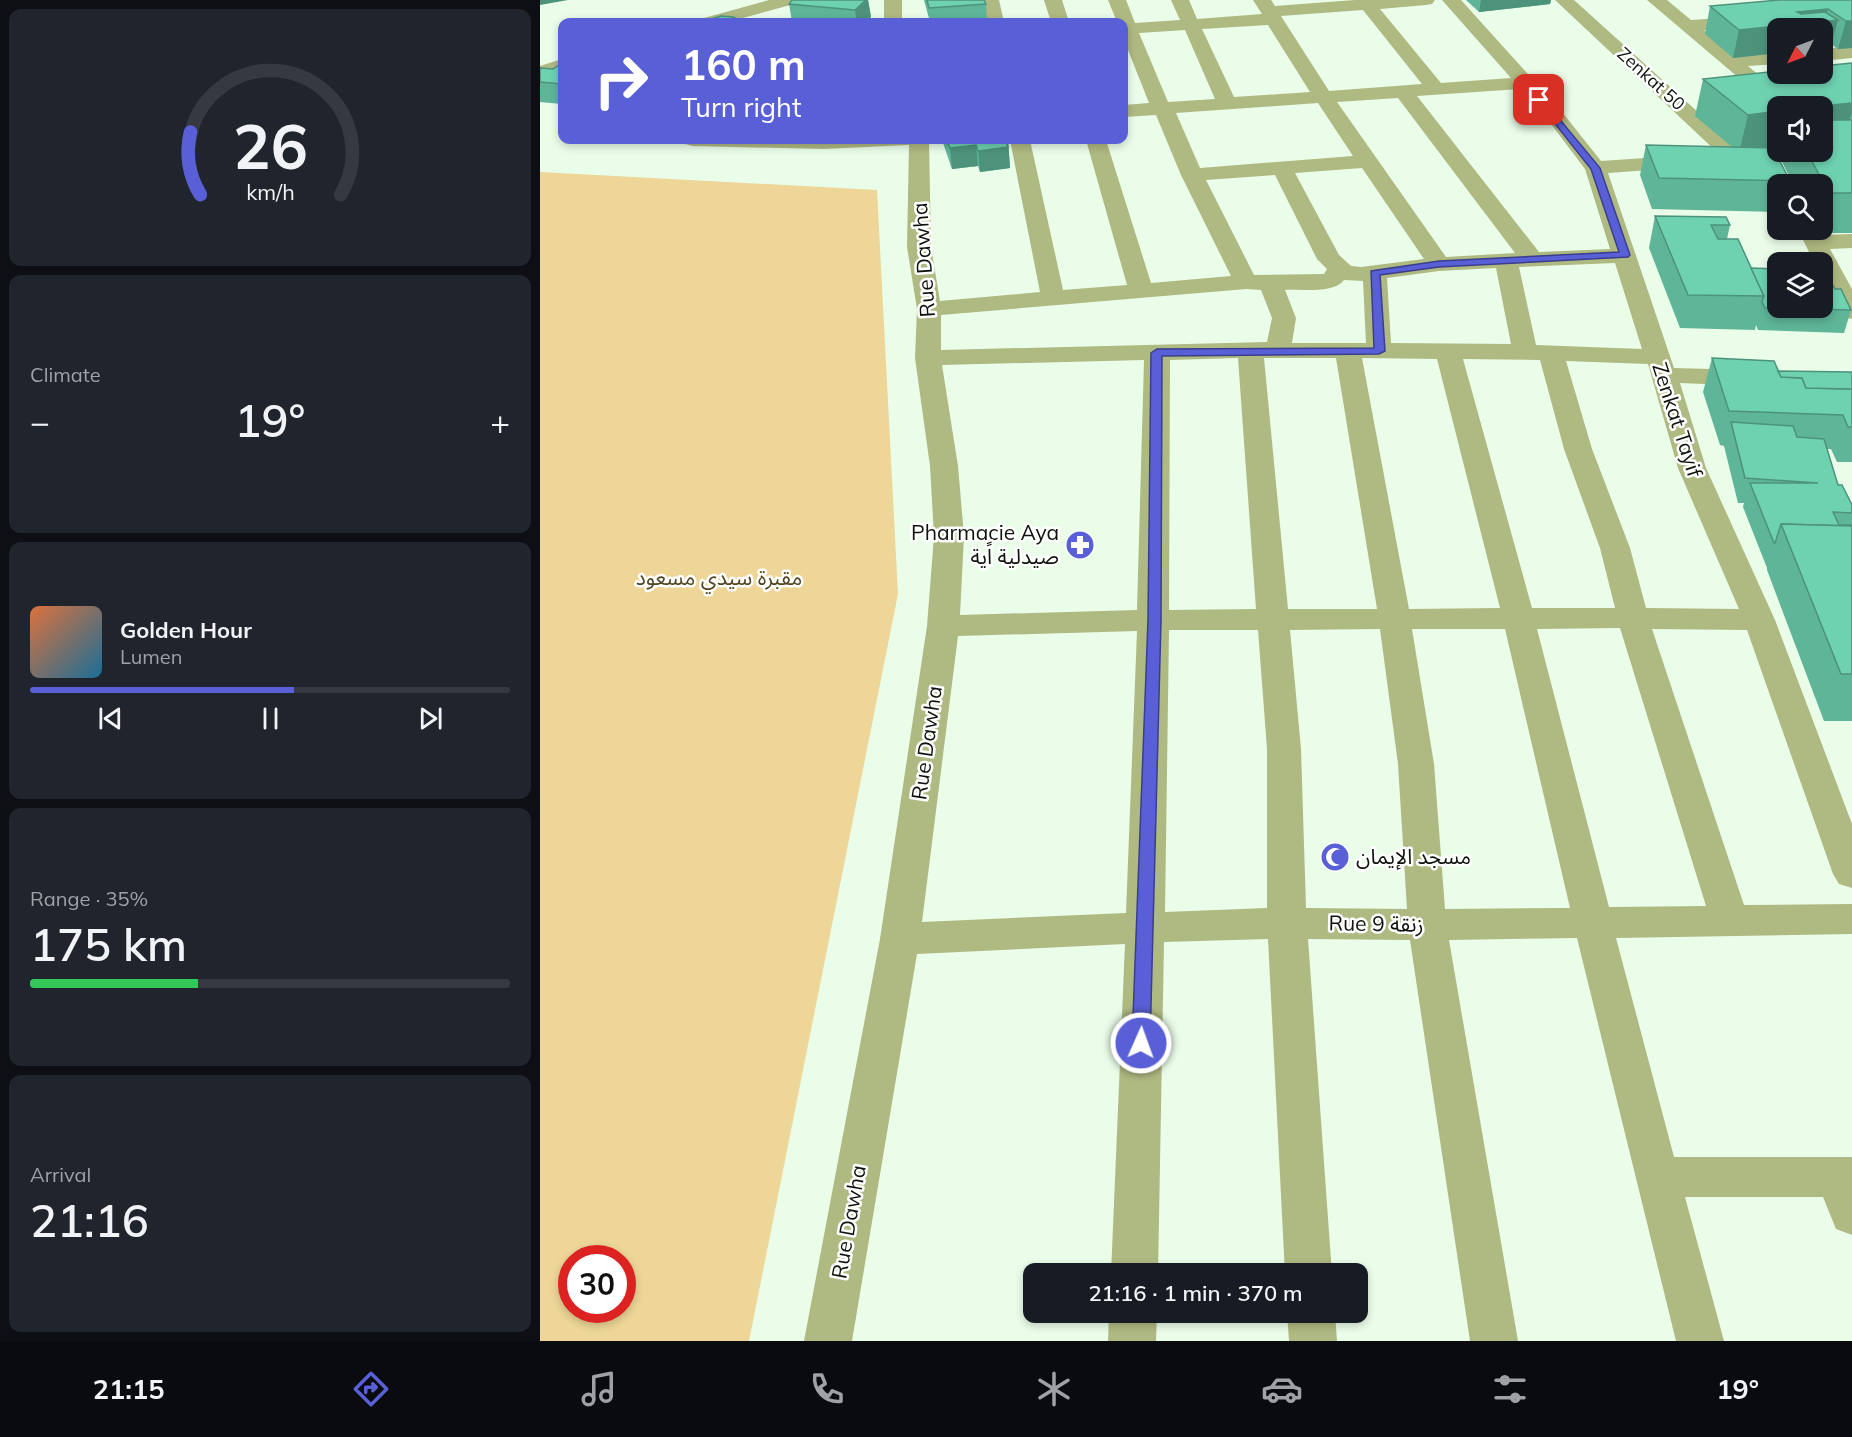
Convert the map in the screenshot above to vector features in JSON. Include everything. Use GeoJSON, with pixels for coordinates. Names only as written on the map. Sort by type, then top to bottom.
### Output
{"type":"FeatureCollection","features":[{"type":"Feature","properties":{"kind":"street"},"geometry":{"type":"LineString","coordinates":[[724,18],[788,0]]}},
{"type":"Feature","properties":{"kind":"street"},"geometry":{"type":"LineString","coordinates":[[893,0],[893,18]]}},
{"type":"Feature","properties":{"kind":"street"},"geometry":{"type":"LineString","coordinates":[[990,0],[994,18]]}},
{"type":"Feature","properties":{"kind":"street"},"geometry":{"type":"LineString","coordinates":[[1053,0],[1059,18]]}},
{"type":"Feature","properties":{"kind":"street"},"geometry":{"type":"LineString","coordinates":[[1117,0],[1122,18]]}},
{"type":"Feature","properties":{"kind":"street"},"geometry":{"type":"LineString","coordinates":[[1180,0],[1227,103]]}},
{"type":"Feature","properties":{"kind":"street"},"geometry":{"type":"LineString","coordinates":[[1128,29],[1190,25],[1268,10],[1365,2],[1426,0]]}},
{"type":"Feature","properties":{"kind":"street","name":"Zenkat Tayif"},"geometry":{"type":"LineString","coordinates":[[1451,0],[1555,116],[1595,168],[1692,468],[1759,620],[1852,874]]}},
{"type":"Feature","properties":{"kind":"street","name":"Zenkat 50"},"geometry":{"type":"LineString","coordinates":[[1564,0],[1737,159]]}},
{"type":"Feature","properties":{"kind":"street"},"geometry":{"type":"LineString","coordinates":[[1656,0],[1772,96]]}},
{"type":"Feature","properties":{"kind":"street"},"geometry":{"type":"LineString","coordinates":[[1365,2],[1435,88]]}},
{"type":"Feature","properties":{"kind":"street"},"geometry":{"type":"LineString","coordinates":[[1268,10],[1366,161],[1439,264]]}},
{"type":"Feature","properties":{"kind":"street"},"geometry":{"type":"LineString","coordinates":[[1688,26],[1766,20]]}},
{"type":"Feature","properties":{"kind":"street"},"geometry":{"type":"LineString","coordinates":[[1128,36],[1150,87],[1168,117],[1192,175],[1257,282],[1272,285],[1284,318],[1264,351],[1272,621],[1284,749],[1287,923],[1308,1263]]}},
{"type":"Feature","properties":{"kind":"street"},"geometry":{"type":"LineString","coordinates":[[1833,54],[1852,52]]}},
{"type":"Feature","properties":{"kind":"street"},"geometry":{"type":"LineString","coordinates":[[1833,58],[1852,68]]}},
{"type":"Feature","properties":{"kind":"street"},"geometry":{"type":"LineString","coordinates":[[1731,62],[1767,59]]}},
{"type":"Feature","properties":{"kind":"street"},"geometry":{"type":"LineString","coordinates":[[540,72],[558,66]]}},
{"type":"Feature","properties":{"kind":"street"},"geometry":{"type":"LineString","coordinates":[[1128,111],[1524,83]]}},
{"type":"Feature","properties":{"kind":"street"},"geometry":{"type":"LineString","coordinates":[[1403,91],[1531,258]]}},
{"type":"Feature","properties":{"kind":"street"},"geometry":{"type":"LineString","coordinates":[[1781,96],[1796,94]]}},
{"type":"Feature","properties":{"kind":"street"},"geometry":{"type":"LineString","coordinates":[[1750,99],[1767,98]]}},
{"type":"Feature","properties":{"kind":"street"},"geometry":{"type":"LineString","coordinates":[[1680,106],[1704,104]]}},
{"type":"Feature","properties":{"kind":"street"},"geometry":{"type":"LineString","coordinates":[[800,144],[842,144]]}},
{"type":"Feature","properties":{"kind":"street","name":"Rue Dawha"},"geometry":{"type":"LineString","coordinates":[[828,1341],[900,939],[944,626],[949,536],[944,466],[928,358],[929,309],[919,247],[919,144]]}},
{"type":"Feature","properties":{"kind":"street"},"geometry":{"type":"LineString","coordinates":[[1021,144],[1053,298]]}},
{"type":"Feature","properties":{"kind":"street"},"geometry":{"type":"LineString","coordinates":[[1097,144],[1141,291]]}},
{"type":"Feature","properties":{"kind":"street"},"geometry":{"type":"LineString","coordinates":[[1764,156],[1775,174]]}},
{"type":"Feature","properties":{"kind":"street"},"geometry":{"type":"LineString","coordinates":[[1595,168],[1767,156]]}},
{"type":"Feature","properties":{"kind":"street"},"geometry":{"type":"LineString","coordinates":[[1192,175],[1366,161]]}},
{"type":"Feature","properties":{"kind":"street"},"geometry":{"type":"LineString","coordinates":[[1282,168],[1310,226],[1338,270],[1349,274],[1375,273],[1439,264],[1625,255]]}},
{"type":"Feature","properties":{"kind":"street"},"geometry":{"type":"LineString","coordinates":[[1833,239],[1852,242]]}},
{"type":"Feature","properties":{"kind":"street"},"geometry":{"type":"LineString","coordinates":[[1815,240],[1852,312]]}},
{"type":"Feature","properties":{"kind":"street"},"geometry":{"type":"LineString","coordinates":[[1506,260],[1538,353],[1578,449],[1615,548],[1633,618],[1730,921]]}},
{"type":"Feature","properties":{"kind":"street"},"geometry":{"type":"LineString","coordinates":[[929,309],[1257,282],[1327,281],[1333,279],[1338,270]]}},
{"type":"Feature","properties":{"kind":"street"},"geometry":{"type":"LineString","coordinates":[[1375,273],[1364,352],[1395,619],[1416,764],[1427,925],[1494,1341]]}},
{"type":"Feature","properties":{"kind":"street"},"geometry":{"type":"LineString","coordinates":[[928,358],[1264,351],[1538,353],[1771,379]]}},
{"type":"Feature","properties":{"kind":"street"},"geometry":{"type":"LineString","coordinates":[[1134,1263],[1154,620],[1157,353]]}},
{"type":"Feature","properties":{"kind":"street"},"geometry":{"type":"LineString","coordinates":[[1448,353],[1519,620],[1593,923],[1700,1341]]}},
{"type":"Feature","properties":{"kind":"street"},"geometry":{"type":"LineString","coordinates":[[944,626],[1154,620],[1633,618],[1759,620]]}},
{"type":"Feature","properties":{"kind":"street","name":"Rue 9 زنقة"},"geometry":{"type":"LineString","coordinates":[[900,939],[1036,931],[1287,923],[1427,925],[1852,919]]}},
{"type":"Feature","properties":{"kind":"street"},"geometry":{"type":"LineString","coordinates":[[1657,1177],[1848,1190]]}},
{"type":"Feature","properties":{"kind":"street"},"geometry":{"type":"LineString","coordinates":[[1132,1341],[1133,1323]]}},
{"type":"Feature","properties":{"kind":"street"},"geometry":{"type":"LineString","coordinates":[[1312,1323],[1313,1341]]}},
{"type":"Feature","properties":{"kind":"green space","name":"مقبرة سيدي مسعود"},"geometry":{"type":"Polygon","coordinates":[[[540,172],[877,190],[898,594],[749,1341],[540,1341],[540,172]]]}},
{"type":"Feature","properties":{"kind":"building"},"geometry":{"type":"Polygon","coordinates":[[[792,0],[866,0],[855,10],[789,4],[792,0]]]}},
{"type":"Feature","properties":{"kind":"building"},"geometry":{"type":"Polygon","coordinates":[[[927,0],[984,0],[986,4],[929,8],[927,0]]]}},
{"type":"Feature","properties":{"kind":"building"},"geometry":{"type":"Polygon","coordinates":[[[1779,0],[1852,0],[1852,21],[1846,21],[1828,9],[1797,12],[1801,14],[1825,12],[1838,20],[1833,21],[1833,18],[1767,18],[1767,27],[1739,30],[1710,6],[1779,0]]]}},
{"type":"Feature","properties":{"kind":"building"},"geometry":{"type":"Polygon","coordinates":[[[721,16],[735,18],[714,18],[721,16]]]}},
{"type":"Feature","properties":{"kind":"building"},"geometry":{"type":"Polygon","coordinates":[[[1852,63],[1852,103],[1833,105],[1833,96],[1767,96],[1767,112],[1748,115],[1703,79],[1767,72],[1767,84],[1833,84],[1833,65],[1852,63]]]}},
{"type":"Feature","properties":{"kind":"building"},"geometry":{"type":"Polygon","coordinates":[[[558,66],[558,84],[540,82],[540,68],[553,69],[558,66]]]}},
{"type":"Feature","properties":{"kind":"building"},"geometry":{"type":"Polygon","coordinates":[[[1833,120],[1852,120],[1852,193],[1833,193],[1833,174],[1819,174],[1812,162],[1833,162],[1833,120]]]}},
{"type":"Feature","properties":{"kind":"building"},"geometry":{"type":"Polygon","coordinates":[[[948,144],[1007,144],[1008,147],[978,151],[976,145],[950,148],[948,144]]]}},
{"type":"Feature","properties":{"kind":"building"},"geometry":{"type":"Polygon","coordinates":[[[1646,145],[1767,148],[1767,162],[1780,162],[1786,174],[1767,174],[1767,180],[1659,178],[1646,145]]]}},
{"type":"Feature","properties":{"kind":"building"},"geometry":{"type":"Polygon","coordinates":[[[1655,216],[1726,217],[1730,225],[1711,225],[1718,239],[1738,239],[1764,296],[1688,295],[1655,216]]]}},
{"type":"Feature","properties":{"kind":"building"},"geometry":{"type":"Polygon","coordinates":[[[1751,268],[1767,269],[1767,308],[1762,302],[1764,296],[1751,268]]]}},
{"type":"Feature","properties":{"kind":"building"},"geometry":{"type":"Polygon","coordinates":[[[1833,285],[1835,289],[1841,289],[1851,310],[1833,310],[1833,285]]]}},
{"type":"Feature","properties":{"kind":"building"},"geometry":{"type":"Polygon","coordinates":[[[1712,358],[1774,361],[1781,377],[1802,378],[1806,388],[1852,389],[1852,427],[1848,427],[1843,415],[1729,411],[1712,358]]]}},
{"type":"Feature","properties":{"kind":"building"},"geometry":{"type":"Polygon","coordinates":[[[1778,371],[1852,372],[1852,389],[1806,388],[1802,378],[1781,377],[1778,371]]]}},
{"type":"Feature","properties":{"kind":"building"},"geometry":{"type":"Polygon","coordinates":[[[1731,422],[1793,426],[1797,437],[1824,439],[1838,485],[1842,485],[1852,505],[1852,513],[1833,512],[1839,525],[1852,526],[1781,524],[1774,543],[1750,483],[1818,483],[1745,478],[1731,422]]]}},
{"type":"Feature","properties":{"kind":"building"},"geometry":{"type":"Polygon","coordinates":[[[1781,524],[1852,526],[1852,674],[1841,674],[1781,524]]]}},
{"type":"Feature","properties":{"kind":"place","name":"Pharmacie Aya صيدلية اًية"},"geometry":{"type":"Point","coordinates":[1080,545]}},
{"type":"Feature","properties":{"kind":"place","name":"مسجد الإيمان"},"geometry":{"type":"Point","coordinates":[1335,857]}},
{"type":"Feature","properties":{"kind":"route"},"geometry":{"type":"LineString","coordinates":[[1141,1043],[1151,754],[1157,353],[1250,350],[1379,351],[1374,291],[1375,273],[1439,264],[1625,255],[1595,168],[1555,116],[1539,100]]}}]}
